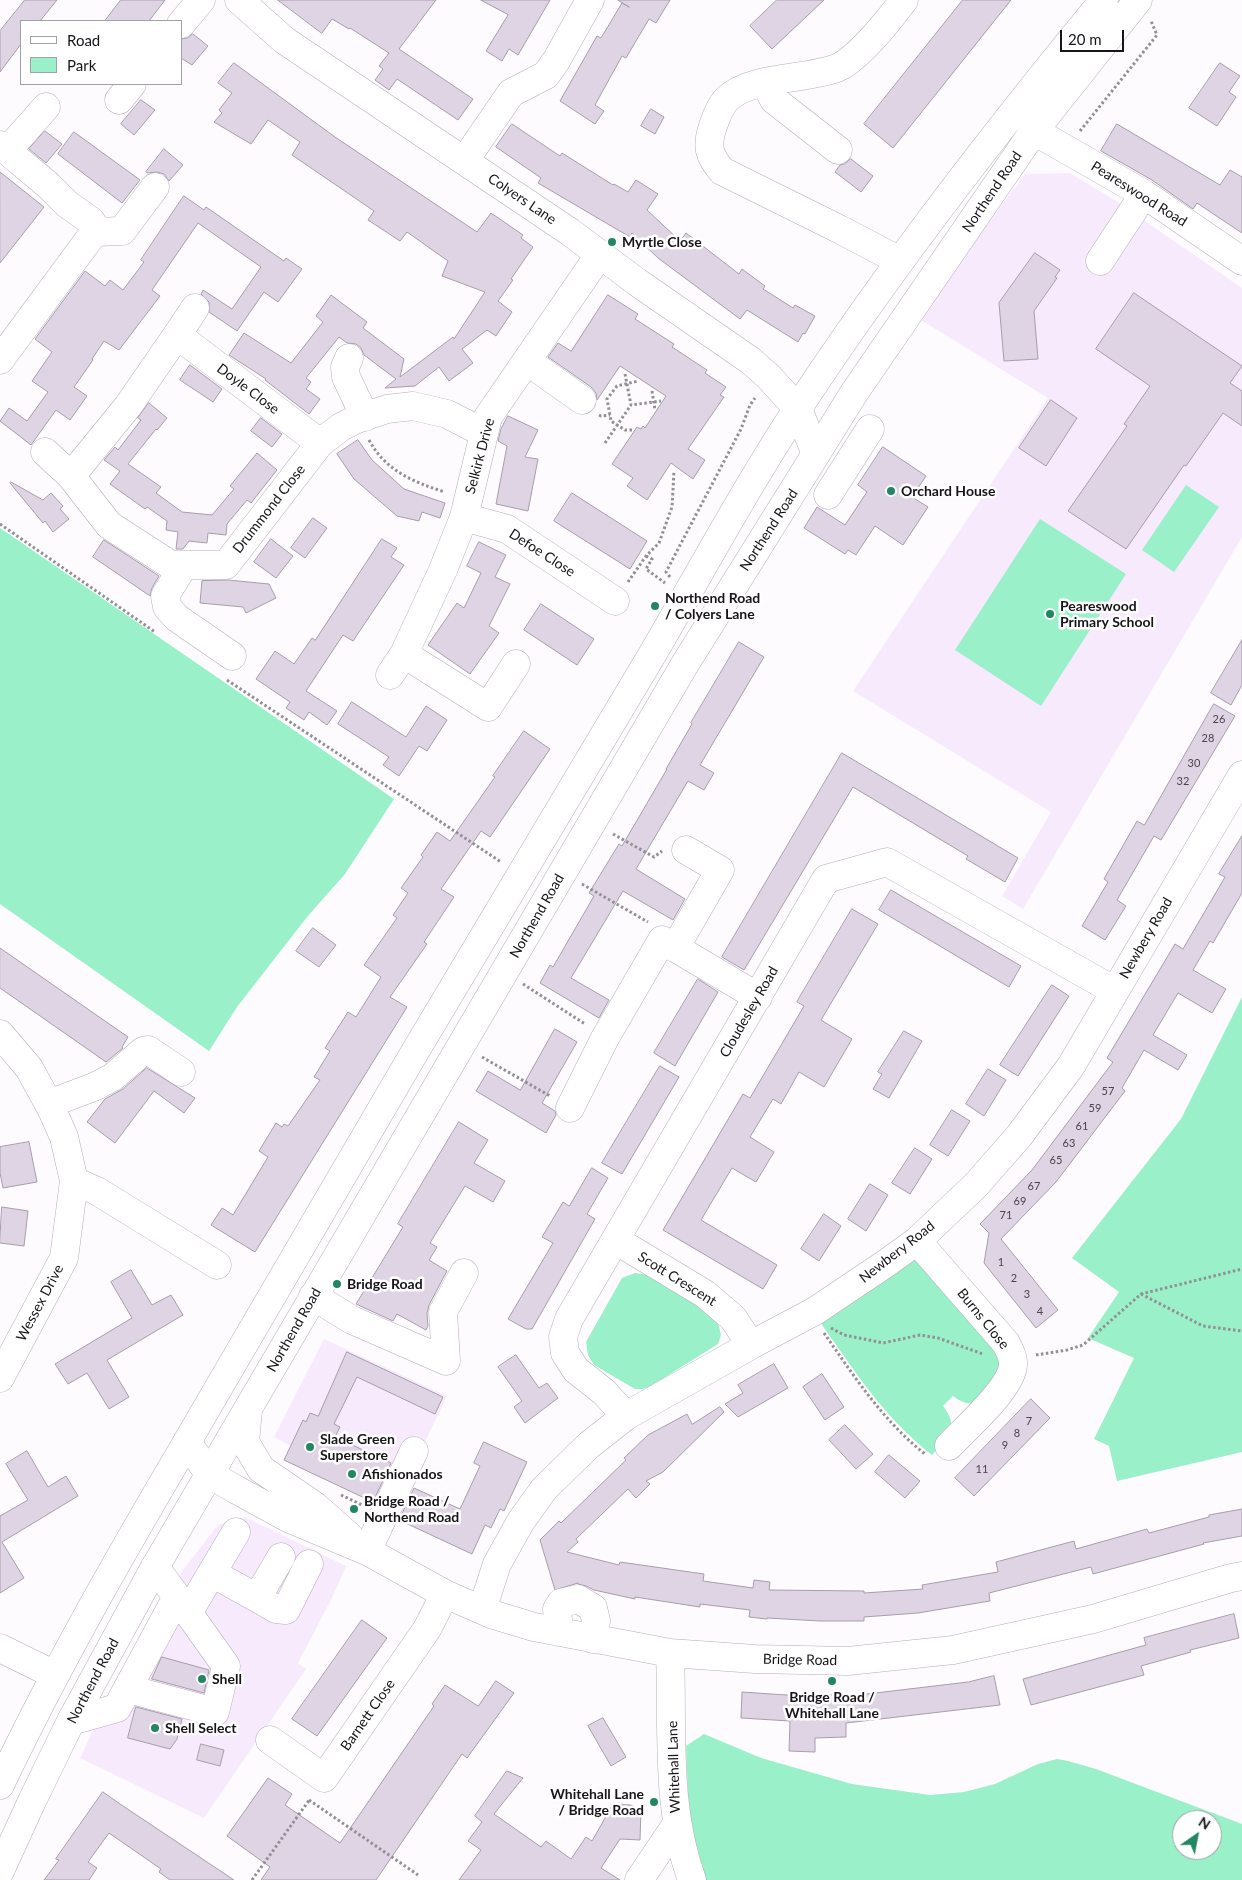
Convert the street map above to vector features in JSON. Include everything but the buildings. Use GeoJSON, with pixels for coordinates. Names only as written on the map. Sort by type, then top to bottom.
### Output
{"type":"FeatureCollection","features":[{"type":"Feature","properties":{"kind":"street"},"geometry":{"type":"LineString","coordinates":[[182,23],[201,0]]}},
{"type":"Feature","properties":{"kind":"street","name":"Colyers Lane"},"geometry":{"type":"LineString","coordinates":[[239,0],[284,40],[570,232],[637,282],[751,361],[769,377],[798,409]]}},
{"type":"Feature","properties":{"kind":"street"},"geometry":{"type":"LineString","coordinates":[[465,160],[511,93],[546,75],[556,61],[590,0]]}},
{"type":"Feature","properties":{"kind":"street"},"geometry":{"type":"LineString","coordinates":[[900,261],[722,171],[711,158],[708,137],[716,116],[727,99],[748,86],[836,68],[853,58],[904,0]]}},
{"type":"Feature","properties":{"kind":"street","name":"Northend Road"},"geometry":{"type":"LineString","coordinates":[[0,1784],[54,1674],[103,1585],[520,874],[798,409],[900,261],[1052,63],[1104,0]]}},
{"type":"Feature","properties":{"kind":"street","name":"Northend Road"},"geometry":{"type":"LineString","coordinates":[[0,1871],[71,1721],[155,1567],[680,673],[816,454],[889,342],[1034,131],[1144,10]]}},
{"type":"Feature","properties":{"kind":"street"},"geometry":{"type":"LineString","coordinates":[[765,83],[774,100],[838,150]]}},
{"type":"Feature","properties":{"kind":"street"},"geometry":{"type":"LineString","coordinates":[[0,360],[94,232],[94,226],[91,221],[67,204],[48,185],[4,148],[46,107]]}},
{"type":"Feature","properties":{"kind":"street","name":"Peareswood Road"},"geometry":{"type":"LineString","coordinates":[[1034,131],[1144,194],[1242,261]]}},
{"type":"Feature","properties":{"kind":"street"},"geometry":{"type":"LineString","coordinates":[[94,232],[122,231],[155,187]]}},
{"type":"Feature","properties":{"kind":"street"},"geometry":{"type":"LineString","coordinates":[[1100,261],[1144,194]]}},
{"type":"Feature","properties":{"kind":"street","name":"Selkirk Drive"},"geometry":{"type":"LineString","coordinates":[[516,664],[488,708],[397,664],[443,570],[466,508],[488,417],[600,254]]}},
{"type":"Feature","properties":{"kind":"street"},"geometry":{"type":"LineString","coordinates":[[71,476],[128,406],[195,308]]}},
{"type":"Feature","properties":{"kind":"street","name":"Doyle Close"},"geometry":{"type":"LineString","coordinates":[[177,335],[320,443]]}},
{"type":"Feature","properties":{"kind":"street"},"geometry":{"type":"LineString","coordinates":[[349,358],[345,368],[346,377],[361,418]]}},
{"type":"Feature","properties":{"kind":"street"},"geometry":{"type":"LineString","coordinates":[[526,361],[582,400]]}},
{"type":"Feature","properties":{"kind":"street","name":"Drummond Close"},"geometry":{"type":"LineString","coordinates":[[45,452],[71,476],[109,525],[171,565],[226,565],[320,443],[341,428],[361,418],[387,410],[413,406],[447,414],[484,433]]}},
{"type":"Feature","properties":{"kind":"street"},"geometry":{"type":"LineString","coordinates":[[798,409],[816,454]]}},
{"type":"Feature","properties":{"kind":"street"},"geometry":{"type":"LineString","coordinates":[[828,495],[870,429]]}},
{"type":"Feature","properties":{"kind":"street","name":"Defoe Close"},"geometry":{"type":"LineString","coordinates":[[466,508],[507,529],[615,601]]}},
{"type":"Feature","properties":{"kind":"street"},"geometry":{"type":"LineString","coordinates":[[184,565],[165,596],[167,607],[228,668]]}},
{"type":"Feature","properties":{"kind":"street","name":"Newbery Road"},"geometry":{"type":"LineString","coordinates":[[482,1610],[497,1564],[521,1521],[544,1489],[590,1444],[626,1416],[751,1345],[813,1313],[917,1241],[976,1185],[1019,1136],[1071,1066],[1242,775]]}},
{"type":"Feature","properties":{"kind":"street"},"geometry":{"type":"LineString","coordinates":[[676,948],[720,870],[686,850]]}},
{"type":"Feature","properties":{"kind":"street","name":"Cloudesley Road"},"geometry":{"type":"LineString","coordinates":[[626,1416],[604,1392],[576,1370],[565,1353],[563,1337],[569,1319],[826,879],[887,862],[1115,991]]}},
{"type":"Feature","properties":{"kind":"street"},"geometry":{"type":"LineString","coordinates":[[570,1108],[605,1038],[662,940],[758,997]]}},
{"type":"Feature","properties":{"kind":"street","name":"Wessex Drive"},"geometry":{"type":"LineString","coordinates":[[0,1034],[29,1068],[49,1104],[64,1137],[74,1182],[64,1258],[0,1378]]}},
{"type":"Feature","properties":{"kind":"street"},"geometry":{"type":"LineString","coordinates":[[49,1104],[96,1086],[113,1077],[143,1051],[148,1050],[181,1072]]}},
{"type":"Feature","properties":{"kind":"street"},"geometry":{"type":"LineString","coordinates":[[74,1182],[97,1191],[217,1265]]}},
{"type":"Feature","properties":{"kind":"street","name":"Scott Crescent"},"geometry":{"type":"LineString","coordinates":[[616,1241],[705,1294],[733,1318],[751,1345]]}},
{"type":"Feature","properties":{"kind":"street","name":"Burns Close"},"geometry":{"type":"LineString","coordinates":[[917,1241],[1006,1343],[1012,1356],[1011,1377],[1003,1389],[948,1446]]}},
{"type":"Feature","properties":{"kind":"street"},"geometry":{"type":"LineString","coordinates":[[313,1296],[352,1320],[446,1362],[443,1312],[464,1273]]}},
{"type":"Feature","properties":{"kind":"street","name":"Bridge Road"},"geometry":{"type":"LineString","coordinates":[[248,1410],[244,1442],[261,1468],[315,1506],[367,1552]]}},
{"type":"Feature","properties":{"kind":"street"},"geometry":{"type":"LineString","coordinates":[[187,1442],[210,1474]]}},
{"type":"Feature","properties":{"kind":"street"},"geometry":{"type":"LineString","coordinates":[[367,1552],[414,1452]]}},
{"type":"Feature","properties":{"kind":"street","name":"Bridge Road"},"geometry":{"type":"LineString","coordinates":[[210,1474],[288,1518],[367,1552],[445,1594],[482,1610],[534,1627],[593,1640],[670,1653],[756,1660],[848,1660],[953,1650],[1093,1619],[1242,1576]]}},
{"type":"Feature","properties":{"kind":"street"},"geometry":{"type":"LineString","coordinates":[[71,1721],[118,1708],[128,1689],[183,1605],[212,1572],[236,1532]]}},
{"type":"Feature","properties":{"kind":"street"},"geometry":{"type":"LineString","coordinates":[[257,1598],[281,1557]]}},
{"type":"Feature","properties":{"kind":"street"},"geometry":{"type":"LineString","coordinates":[[212,1572],[276,1610],[286,1610],[309,1564]]}},
{"type":"Feature","properties":{"kind":"street"},"geometry":{"type":"LineString","coordinates":[[128,1689],[215,1712],[226,1666],[155,1567]]}},
{"type":"Feature","properties":{"kind":"street","name":"Barnett Close"},"geometry":{"type":"LineString","coordinates":[[317,1789],[427,1630],[445,1594]]}},
{"type":"Feature","properties":{"kind":"street"},"geometry":{"type":"LineString","coordinates":[[559,1632],[557,1609],[561,1603],[578,1599],[593,1608],[596,1621],[593,1640]]}},
{"type":"Feature","properties":{"kind":"street"},"geometry":{"type":"LineString","coordinates":[[1,1650],[54,1674]]}},
{"type":"Feature","properties":{"kind":"street","name":"Whitehall Lane"},"geometry":{"type":"LineString","coordinates":[[670,1653],[672,1698],[671,1763],[676,1825],[692,1880]]}},
{"type":"Feature","properties":{"kind":"street"},"geometry":{"type":"LineString","coordinates":[[270,1740],[317,1789]]}},
{"type":"Feature","properties":{"kind":"street"},"geometry":{"type":"LineString","coordinates":[[639,1880],[676,1825]]}},
{"type":"Feature","properties":{"kind":"path"},"geometry":{"type":"LineString","coordinates":[[1077,126],[1080,132],[1157,35],[1144,10]]}},
{"type":"Feature","properties":{"kind":"path"},"geometry":{"type":"LineString","coordinates":[[605,443],[631,405],[626,374]]}},
{"type":"Feature","properties":{"kind":"path"},"geometry":{"type":"LineString","coordinates":[[632,430],[625,430],[611,421],[607,399],[617,386],[638,381]]}},
{"type":"Feature","properties":{"kind":"path"},"geometry":{"type":"LineString","coordinates":[[652,391],[655,410]]}},
{"type":"Feature","properties":{"kind":"path"},"geometry":{"type":"LineString","coordinates":[[672,579],[666,572],[741,429],[750,405],[757,396]]}},
{"type":"Feature","properties":{"kind":"path"},"geometry":{"type":"LineString","coordinates":[[631,405],[661,401]]}},
{"type":"Feature","properties":{"kind":"path"},"geometry":{"type":"LineString","coordinates":[[361,418],[372,446],[392,468],[412,481],[466,508]]}},
{"type":"Feature","properties":{"kind":"path"},"geometry":{"type":"LineString","coordinates":[[615,601],[646,556],[659,543],[672,507],[674,471]]}},
{"type":"Feature","properties":{"kind":"path"},"geometry":{"type":"LineString","coordinates":[[0,524],[159,635]]}},
{"type":"Feature","properties":{"kind":"path"},"geometry":{"type":"LineString","coordinates":[[646,556],[652,559],[646,569],[666,584]]}},
{"type":"Feature","properties":{"kind":"path"},"geometry":{"type":"LineString","coordinates":[[228,668],[520,874]]}},
{"type":"Feature","properties":{"kind":"path"},"geometry":{"type":"LineString","coordinates":[[608,830],[654,857],[664,849],[679,861],[686,850]]}},
{"type":"Feature","properties":{"kind":"path"},"geometry":{"type":"LineString","coordinates":[[580,882],[648,923]]}},
{"type":"Feature","properties":{"kind":"path"},"geometry":{"type":"LineString","coordinates":[[520,982],[605,1038]]}},
{"type":"Feature","properties":{"kind":"path"},"geometry":{"type":"LineString","coordinates":[[477,1054],[570,1108]]}},
{"type":"Feature","properties":{"kind":"path"},"geometry":{"type":"LineString","coordinates":[[813,1313],[830,1328],[844,1335],[863,1340],[883,1343],[920,1335],[938,1338],[981,1354],[1012,1356],[1044,1354],[1083,1345],[1141,1294],[1242,1269]]}},
{"type":"Feature","properties":{"kind":"path"},"geometry":{"type":"LineString","coordinates":[[1141,1294],[1203,1326],[1242,1331]]}},
{"type":"Feature","properties":{"kind":"path"},"geometry":{"type":"LineString","coordinates":[[813,1313],[871,1400],[896,1428],[935,1461],[948,1446]]}},
{"type":"Feature","properties":{"kind":"path"},"geometry":{"type":"LineString","coordinates":[[252,1880],[317,1789],[418,1875]]}},
{"type":"Feature","properties":{"kind":"shaded area","name":"Peareswood Primary School"},"geometry":{"type":"Polygon","coordinates":[[[1070,173],[1116,201],[1242,288],[1242,537],[1023,909],[1002,896],[1051,812],[853,691],[1048,398],[921,320],[972,245],[1025,174],[1070,173]]]}},
{"type":"Feature","properties":{"kind":"shaded area"},"geometry":{"type":"Polygon","coordinates":[[[324,1339],[447,1396],[392,1510],[284,1460],[291,1446],[274,1437],[324,1339]]]}},
{"type":"Feature","properties":{"kind":"shaded area"},"geometry":{"type":"Polygon","coordinates":[[[245,1517],[346,1566],[331,1600],[298,1663],[306,1669],[204,1818],[80,1758],[110,1695],[183,1570],[218,1525],[245,1517]]]}},
{"type":"Feature","properties":{"kind":"green space"},"geometry":{"type":"Polygon","coordinates":[[[1186,485],[1219,507],[1174,572],[1142,550],[1186,485]]]}},
{"type":"Feature","properties":{"kind":"green space"},"geometry":{"type":"Polygon","coordinates":[[[1040,519],[1126,574],[1041,706],[955,650],[1040,519]]]}},
{"type":"Feature","properties":{"kind":"green space"},"geometry":{"type":"Polygon","coordinates":[[[0,528],[394,799],[345,874],[307,917],[237,1007],[209,1051],[0,904],[0,528]]]}},
{"type":"Feature","properties":{"kind":"green space"},"geometry":{"type":"Polygon","coordinates":[[[1242,997],[1242,1452],[1117,1481],[1109,1446],[1094,1439],[1134,1358],[1088,1338],[1119,1292],[1072,1258],[1181,1119],[1242,997]]]}},
{"type":"Feature","properties":{"kind":"green space"},"geometry":{"type":"Polygon","coordinates":[[[915,1258],[1006,1361],[975,1403],[964,1402],[953,1396],[943,1406],[951,1420],[950,1432],[932,1455],[899,1425],[871,1393],[820,1322],[915,1258]]]}},
{"type":"Feature","properties":{"kind":"green space"},"geometry":{"type":"Polygon","coordinates":[[[635,1273],[649,1275],[705,1306],[717,1319],[721,1335],[718,1344],[651,1386],[643,1389],[635,1389],[594,1365],[588,1355],[586,1342],[622,1278],[635,1273]]]}},
{"type":"Feature","properties":{"kind":"green space"},"geometry":{"type":"Polygon","coordinates":[[[704,1734],[761,1758],[852,1784],[930,1795],[964,1792],[995,1784],[1038,1764],[1057,1759],[1096,1769],[1205,1810],[1172,1810],[1172,1860],[1222,1860],[1222,1816],[1242,1824],[1242,1880],[702,1880],[689,1821],[686,1746],[704,1734]]]}},
{"type":"Feature","properties":{"kind":"place","name":"Myrtle Close"},"geometry":{"type":"Point","coordinates":[612,242]}},
{"type":"Feature","properties":{"kind":"place","name":"Orchard House"},"geometry":{"type":"Point","coordinates":[891,491]}},
{"type":"Feature","properties":{"kind":"place","name":"Northend Road / Colyers Lane"},"geometry":{"type":"Point","coordinates":[655,606]}},
{"type":"Feature","properties":{"kind":"place","name":"Peareswood Primary School"},"geometry":{"type":"Point","coordinates":[1050,614]}},
{"type":"Feature","properties":{"kind":"place","name":"Bridge Road"},"geometry":{"type":"Point","coordinates":[337,1284]}},
{"type":"Feature","properties":{"kind":"place","name":"Slade Green Superstore"},"geometry":{"type":"Point","coordinates":[310,1447]}},
{"type":"Feature","properties":{"kind":"place","name":"Afishionados"},"geometry":{"type":"Point","coordinates":[352,1474]}},
{"type":"Feature","properties":{"kind":"place","name":"Bridge Road / Northend Road"},"geometry":{"type":"Point","coordinates":[354,1509]}},
{"type":"Feature","properties":{"kind":"place","name":"Shell"},"geometry":{"type":"Point","coordinates":[202,1679]}},
{"type":"Feature","properties":{"kind":"place","name":"Bridge Road / Whitehall Lane"},"geometry":{"type":"Point","coordinates":[832,1681]}},
{"type":"Feature","properties":{"kind":"place","name":"Shell Select"},"geometry":{"type":"Point","coordinates":[155,1728]}},
{"type":"Feature","properties":{"kind":"place","name":"Whitehall Lane / Bridge Road"},"geometry":{"type":"Point","coordinates":[654,1802]}}]}
